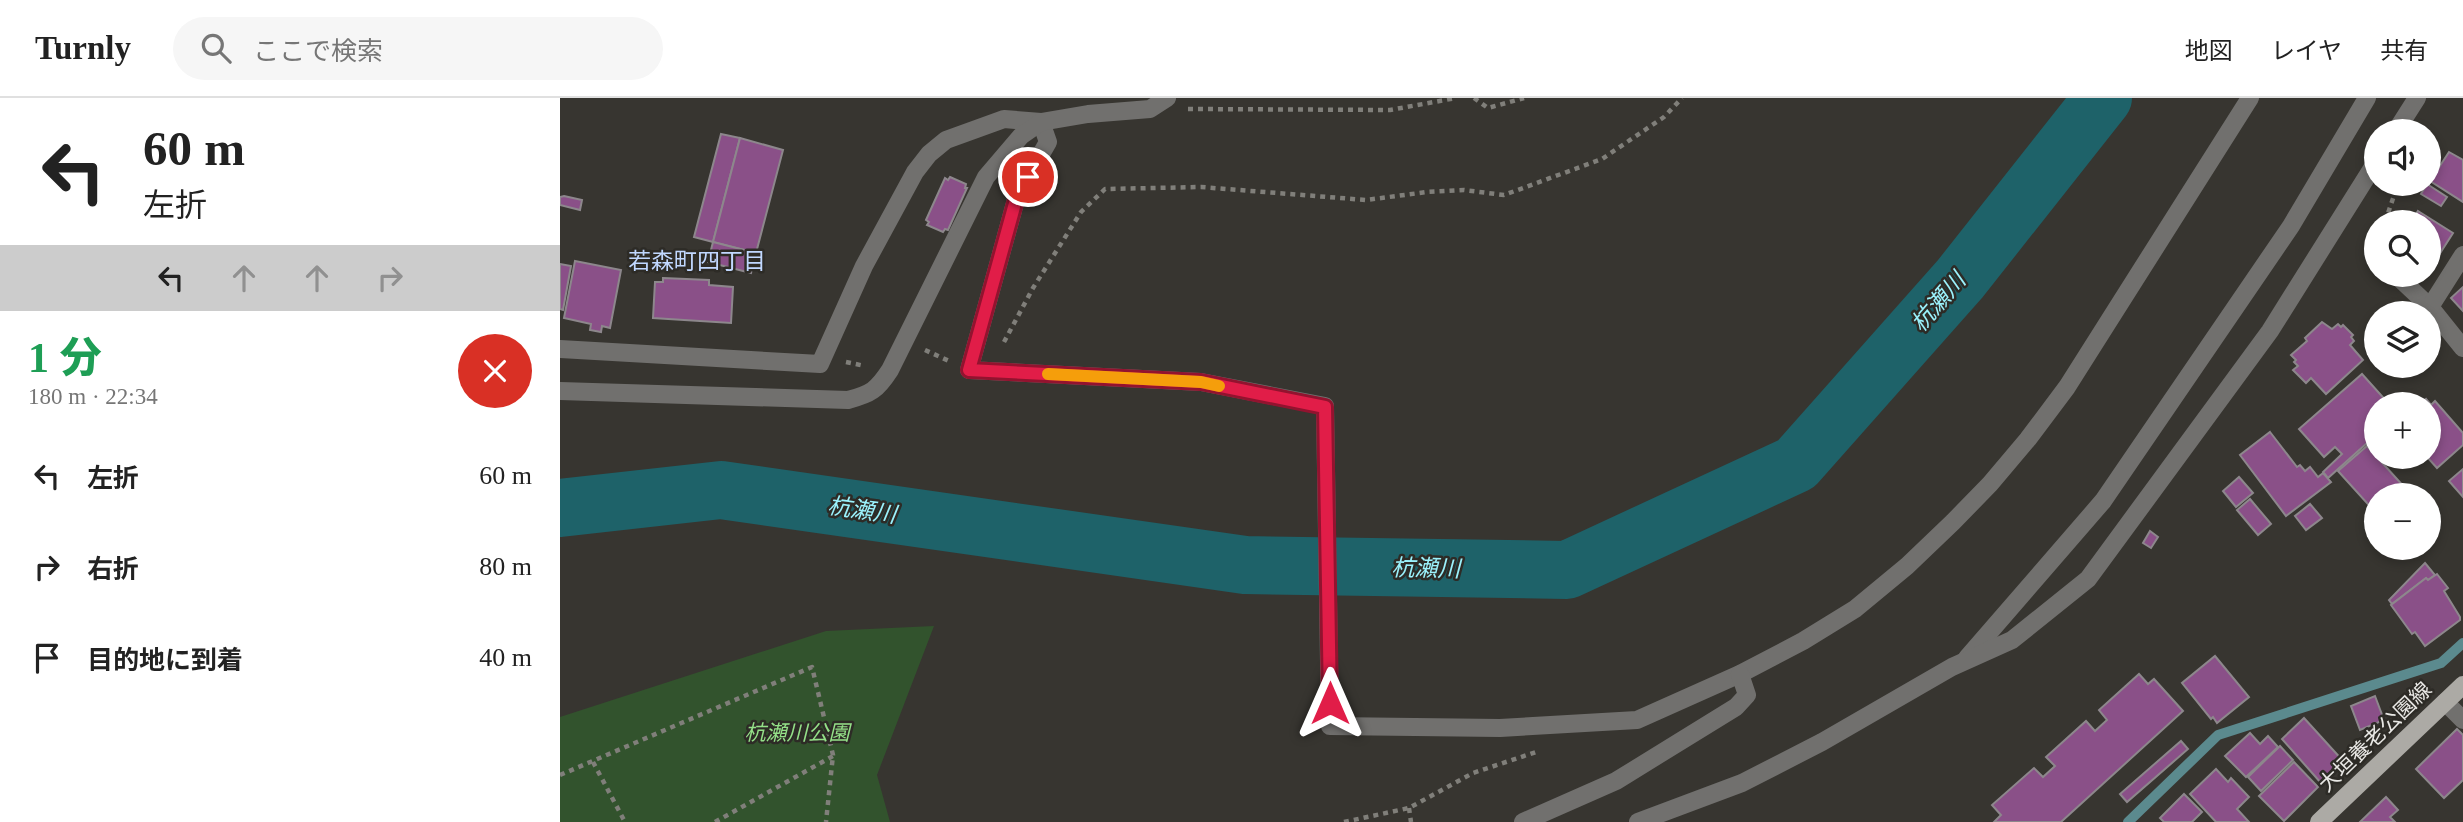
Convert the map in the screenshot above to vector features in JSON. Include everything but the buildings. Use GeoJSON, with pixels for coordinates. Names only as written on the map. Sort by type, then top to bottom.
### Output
{"type":"FeatureCollection","features":[{"type":"Feature","properties":{"kind":"main road","name":"大垣養老公園線"},"geometry":{"type":"LineString","coordinates":[[2319,822],[2463,685]]}},
{"type":"Feature","properties":{"kind":"street"},"geometry":{"type":"LineString","coordinates":[[560,349],[820,364],[864,266],[915,172],[929,154],[946,140],[1004,119],[1041,122],[1088,114],[1150,109],[1167,98]]}},
{"type":"Feature","properties":{"kind":"street"},"geometry":{"type":"LineString","coordinates":[[1041,122],[1048,142],[1017,196],[969,370],[1201,382],[1325,407],[1331,726],[1500,728],[1637,720],[1740,674],[1803,641],[1855,609],[1907,566],[1990,484],[2067,387],[2250,98]]}},
{"type":"Feature","properties":{"kind":"street"},"geometry":{"type":"LineString","coordinates":[[1964,662],[2103,501],[2291,226],[2367,98]]}},
{"type":"Feature","properties":{"kind":"street"},"geometry":{"type":"LineString","coordinates":[[2404,119],[2417,98]]}},
{"type":"Feature","properties":{"kind":"street"},"geometry":{"type":"LineString","coordinates":[[560,391],[848,400],[878,389],[986,177],[1021,136],[1041,122]]}},
{"type":"Feature","properties":{"kind":"street"},"geometry":{"type":"LineString","coordinates":[[1638,822],[1742,783],[1822,742],[1964,662],[2012,640],[2088,579],[2270,331],[2364,181]]}},
{"type":"Feature","properties":{"kind":"street"},"geometry":{"type":"LineString","coordinates":[[2434,301],[2463,256]]}},
{"type":"Feature","properties":{"kind":"street"},"geometry":{"type":"LineString","coordinates":[[2409,287],[2424,301]]}},
{"type":"Feature","properties":{"kind":"street"},"geometry":{"type":"LineString","coordinates":[[2441,321],[2463,348]]}},
{"type":"Feature","properties":{"kind":"street"},"geometry":{"type":"LineString","coordinates":[[1523,822],[1616,781],[1736,707],[1747,695],[1740,674]]}},
{"type":"Feature","properties":{"kind":"street"},"geometry":{"type":"LineString","coordinates":[[2445,702],[2463,720]]}},
{"type":"Feature","properties":{"kind":"path"},"geometry":{"type":"LineString","coordinates":[[1150,109],[1390,110],[1456,98]]}},
{"type":"Feature","properties":{"kind":"path"},"geometry":{"type":"LineString","coordinates":[[1474,98],[1488,108],[1524,98]]}},
{"type":"Feature","properties":{"kind":"path"},"geometry":{"type":"LineString","coordinates":[[999,371],[1003,345],[1033,288],[1081,212],[1105,190],[1201,187],[1366,200],[1464,190],[1504,195],[1602,159],[1664,117],[1682,98]]}},
{"type":"Feature","properties":{"kind":"path"},"geometry":{"type":"LineString","coordinates":[[904,341],[969,370]]}},
{"type":"Feature","properties":{"kind":"path"},"geometry":{"type":"LineString","coordinates":[[823,358],[890,370]]}},
{"type":"Feature","properties":{"kind":"path"},"geometry":{"type":"LineString","coordinates":[[560,775],[812,667],[834,755],[827,822]]}},
{"type":"Feature","properties":{"kind":"path"},"geometry":{"type":"LineString","coordinates":[[1343,822],[1409,808],[1473,773],[1549,748]]}},
{"type":"Feature","properties":{"kind":"path"},"geometry":{"type":"LineString","coordinates":[[715,822],[834,755]]}},
{"type":"Feature","properties":{"kind":"path"},"geometry":{"type":"LineString","coordinates":[[593,762],[625,822]]}},
{"type":"Feature","properties":{"kind":"path"},"geometry":{"type":"LineString","coordinates":[[1409,808],[1411,822]]}},
{"type":"Feature","properties":{"kind":"green space","name":"杭瀬川公園"},"geometry":{"type":"Polygon","coordinates":[[[934,626],[877,775],[890,822],[560,822],[560,717],[826,631],[934,626]]]}},
{"type":"Feature","properties":{"kind":"waterway","name":"杭瀬川"},"geometry":{"type":"LineString","coordinates":[[560,508],[721,490],[1245,565],[1567,570],[1796,464],[1960,279],[2103,98]]}},
{"type":"Feature","properties":{"kind":"waterway"},"geometry":{"type":"LineString","coordinates":[[2128,822],[2218,735],[2441,663],[2463,643]]}},
{"type":"Feature","properties":{"kind":"slow traffic"},"geometry":{"type":"LineString","coordinates":[[1048,374],[1201,382],[1219,386]]}},
{"type":"Feature","properties":{"kind":"district","name":"若森町四丁目"},"geometry":{"type":"Point","coordinates":[697,261]}},
{"type":"Feature","properties":{"kind":"route"},"geometry":{"type":"LineString","coordinates":[[1028,177],[1017,196],[969,370],[1201,382],[1325,407],[1330,703]]}}]}
